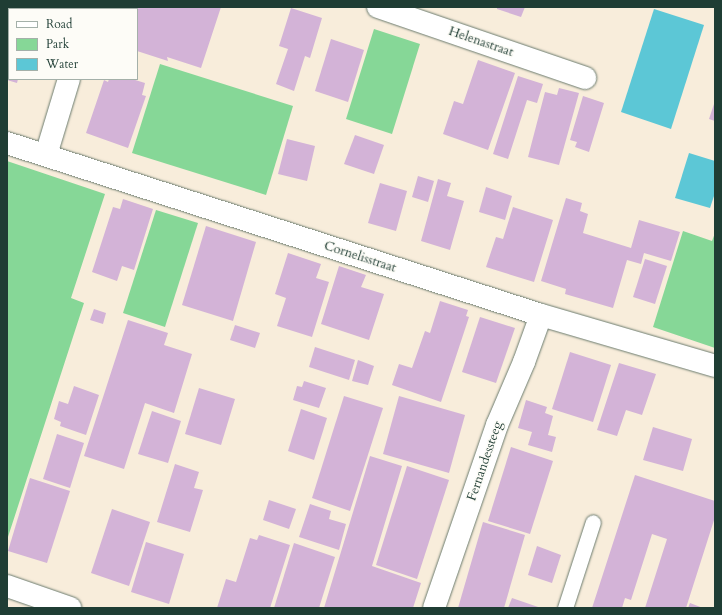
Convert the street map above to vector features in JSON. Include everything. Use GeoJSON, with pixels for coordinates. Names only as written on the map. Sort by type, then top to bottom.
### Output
{"type":"FeatureCollection","features":[{"type":"Feature","properties":{"kind":"street","name":"Helenastraat"},"geometry":{"type":"LineString","coordinates":[[378,7],[585,78]]}},
{"type":"Feature","properties":{"kind":"street"},"geometry":{"type":"LineString","coordinates":[[46,155],[69,80]]}},
{"type":"Feature","properties":{"kind":"street","name":"Cornelisstraat"},"geometry":{"type":"LineString","coordinates":[[7,143],[541,315],[715,366]]}},
{"type":"Feature","properties":{"kind":"street","name":"Fernandessteeg"},"geometry":{"type":"LineString","coordinates":[[434,608],[497,425],[524,362],[541,315]]}},
{"type":"Feature","properties":{"kind":"street"},"geometry":{"type":"LineString","coordinates":[[7,586],[70,608]]}},
{"type":"Feature","properties":{"kind":"lane"},"geometry":{"type":"LineString","coordinates":[[565,608],[593,522]]}},
{"type":"Feature","properties":{"kind":"green space"},"geometry":{"type":"Polygon","coordinates":[[[374,29],[420,44],[392,134],[346,119],[374,29]]]}},
{"type":"Feature","properties":{"kind":"green space"},"geometry":{"type":"Polygon","coordinates":[[[160,64],[293,106],[266,195],[132,153],[160,64]]]}},
{"type":"Feature","properties":{"kind":"green space"},"geometry":{"type":"Polygon","coordinates":[[[7,161],[105,194],[71,298],[84,303],[7,540],[7,161]]]}},
{"type":"Feature","properties":{"kind":"green space"},"geometry":{"type":"Polygon","coordinates":[[[156,210],[198,223],[165,327],[123,313],[156,210]]]}},
{"type":"Feature","properties":{"kind":"green space"},"geometry":{"type":"Polygon","coordinates":[[[683,231],[712,241],[715,233],[715,348],[653,327],[683,231]]]}},
{"type":"Feature","properties":{"kind":"water"},"geometry":{"type":"Polygon","coordinates":[[[654,9],[704,25],[671,129],[621,112],[654,9]]]}},
{"type":"Feature","properties":{"kind":"water"},"geometry":{"type":"Polygon","coordinates":[[[689,153],[715,161],[715,193],[710,208],[675,198],[689,153]]]}},
{"type":"Feature","properties":{"kind":"building"},"geometry":{"type":"Polygon","coordinates":[[[7,7],[60,7],[8,8],[7,14],[7,7]]]}},
{"type":"Feature","properties":{"kind":"building"},"geometry":{"type":"Polygon","coordinates":[[[221,7],[201,68],[167,57],[168,61],[138,51],[138,8],[221,7]]]}},
{"type":"Feature","properties":{"kind":"building"},"geometry":{"type":"Polygon","coordinates":[[[497,7],[525,7],[521,17],[497,9],[497,7]]]}},
{"type":"Feature","properties":{"kind":"building"},"geometry":{"type":"Polygon","coordinates":[[[291,8],[322,18],[310,58],[305,56],[294,91],[276,84],[288,49],[279,46],[291,8]]]}},
{"type":"Feature","properties":{"kind":"building"},"geometry":{"type":"Polygon","coordinates":[[[8,32],[8,80],[18,80],[17,83],[7,80],[8,32]]]}},
{"type":"Feature","properties":{"kind":"building"},"geometry":{"type":"Polygon","coordinates":[[[331,39],[364,50],[348,102],[315,91],[331,39]]]}},
{"type":"Feature","properties":{"kind":"building"},"geometry":{"type":"Polygon","coordinates":[[[478,60],[515,73],[488,150],[443,134],[454,101],[463,104],[478,60]]]}},
{"type":"Feature","properties":{"kind":"building"},"geometry":{"type":"Polygon","coordinates":[[[518,76],[543,84],[537,103],[527,100],[508,159],[493,154],[518,76]]]}},
{"type":"Feature","properties":{"kind":"building"},"geometry":{"type":"Polygon","coordinates":[[[104,80],[108,82],[109,80],[135,80],[145,83],[142,95],[146,96],[128,148],[86,133],[104,80]]]}},
{"type":"Feature","properties":{"kind":"building"},"geometry":{"type":"Polygon","coordinates":[[[559,88],[579,93],[559,165],[528,157],[545,92],[557,95],[559,88]]]}},
{"type":"Feature","properties":{"kind":"building"},"geometry":{"type":"Polygon","coordinates":[[[583,96],[604,103],[589,152],[575,147],[577,142],[570,140],[583,96]]]}},
{"type":"Feature","properties":{"kind":"building"},"geometry":{"type":"Polygon","coordinates":[[[715,101],[715,121],[709,119],[715,101]]]}},
{"type":"Feature","properties":{"kind":"building"},"geometry":{"type":"Polygon","coordinates":[[[355,135],[384,145],[374,174],[344,164],[355,135]]]}},
{"type":"Feature","properties":{"kind":"building"},"geometry":{"type":"Polygon","coordinates":[[[287,139],[315,146],[307,181],[278,174],[287,139]]]}},
{"type":"Feature","properties":{"kind":"building"},"geometry":{"type":"Polygon","coordinates":[[[418,176],[434,181],[428,202],[412,197],[418,176]]]}},
{"type":"Feature","properties":{"kind":"building"},"geometry":{"type":"Polygon","coordinates":[[[438,179],[451,183],[447,196],[464,201],[450,250],[421,241],[438,179]]]}},
{"type":"Feature","properties":{"kind":"building"},"geometry":{"type":"Polygon","coordinates":[[[380,183],[407,191],[396,231],[368,223],[380,183]]]}},
{"type":"Feature","properties":{"kind":"building"},"geometry":{"type":"Polygon","coordinates":[[[486,187],[512,196],[505,220],[479,212],[486,187]]]}},
{"type":"Feature","properties":{"kind":"building"},"geometry":{"type":"Polygon","coordinates":[[[566,198],[582,203],[580,211],[588,214],[583,233],[631,248],[639,220],[680,232],[671,261],[644,253],[641,264],[627,260],[613,308],[565,294],[566,289],[541,281],[566,198]]]}},
{"type":"Feature","properties":{"kind":"building"},"geometry":{"type":"Polygon","coordinates":[[[123,199],[153,209],[134,270],[122,266],[117,281],[92,272],[113,207],[120,209],[123,199]]]}},
{"type":"Feature","properties":{"kind":"building"},"geometry":{"type":"Polygon","coordinates":[[[513,207],[553,220],[534,282],[486,267],[496,237],[503,239],[513,207]]]}},
{"type":"Feature","properties":{"kind":"building"},"geometry":{"type":"Polygon","coordinates":[[[206,226],[256,242],[233,321],[182,305],[206,226]]]}},
{"type":"Feature","properties":{"kind":"building"},"geometry":{"type":"Polygon","coordinates":[[[288,253],[321,264],[316,278],[329,282],[312,337],[277,326],[286,298],[275,294],[288,253]]]}},
{"type":"Feature","properties":{"kind":"building"},"geometry":{"type":"Polygon","coordinates":[[[645,259],[667,266],[655,304],[633,297],[645,259]]]}},
{"type":"Feature","properties":{"kind":"building"},"geometry":{"type":"Polygon","coordinates":[[[339,266],[366,275],[361,287],[384,294],[369,340],[321,324],[339,266]]]}},
{"type":"Feature","properties":{"kind":"building"},"geometry":{"type":"Polygon","coordinates":[[[440,301],[468,310],[466,316],[469,317],[441,402],[392,385],[399,364],[412,368],[425,331],[430,333],[440,301]]]}},
{"type":"Feature","properties":{"kind":"building"},"geometry":{"type":"Polygon","coordinates":[[[94,309],[106,313],[103,324],[90,320],[94,309]]]}},
{"type":"Feature","properties":{"kind":"building"},"geometry":{"type":"Polygon","coordinates":[[[480,317],[515,328],[496,383],[462,372],[480,317]]]}},
{"type":"Feature","properties":{"kind":"building"},"geometry":{"type":"Polygon","coordinates":[[[128,320],[168,333],[164,345],[192,354],[174,413],[145,403],[124,469],[84,456],[128,320]]]}},
{"type":"Feature","properties":{"kind":"building"},"geometry":{"type":"Polygon","coordinates":[[[235,325],[260,333],[255,348],[230,340],[235,325]]]}},
{"type":"Feature","properties":{"kind":"building"},"geometry":{"type":"Polygon","coordinates":[[[315,347],[355,360],[349,380],[309,367],[315,347]]]}},
{"type":"Feature","properties":{"kind":"building"},"geometry":{"type":"Polygon","coordinates":[[[570,352],[611,365],[593,422],[552,409],[570,352]]]}},
{"type":"Feature","properties":{"kind":"building"},"geometry":{"type":"Polygon","coordinates":[[[358,360],[374,366],[368,385],[352,381],[358,360]]]}},
{"type":"Feature","properties":{"kind":"building"},"geometry":{"type":"Polygon","coordinates":[[[619,363],[656,374],[642,415],[626,410],[617,436],[597,430],[619,363]]]}},
{"type":"Feature","properties":{"kind":"building"},"geometry":{"type":"Polygon","coordinates":[[[304,381],[326,388],[319,408],[293,400],[297,386],[302,387],[304,381]]]}},
{"type":"Feature","properties":{"kind":"building"},"geometry":{"type":"Polygon","coordinates":[[[74,386],[99,395],[86,435],[60,426],[61,422],[54,419],[59,401],[68,404],[74,386]]]}},
{"type":"Feature","properties":{"kind":"building"},"geometry":{"type":"Polygon","coordinates":[[[199,388],[235,399],[221,445],[185,434],[199,388]]]}},
{"type":"Feature","properties":{"kind":"building"},"geometry":{"type":"Polygon","coordinates":[[[344,396],[383,408],[350,511],[312,498],[344,396]]]}},
{"type":"Feature","properties":{"kind":"building"},"geometry":{"type":"Polygon","coordinates":[[[399,396],[465,415],[449,473],[383,454],[399,396]]]}},
{"type":"Feature","properties":{"kind":"building"},"geometry":{"type":"Polygon","coordinates":[[[526,400],[547,407],[545,413],[553,416],[548,435],[556,437],[552,452],[528,445],[532,432],[518,428],[526,400]]]}},
{"type":"Feature","properties":{"kind":"building"},"geometry":{"type":"Polygon","coordinates":[[[301,409],[327,418],[314,460],[288,451],[301,409]]]}},
{"type":"Feature","properties":{"kind":"building"},"geometry":{"type":"Polygon","coordinates":[[[152,411],[181,421],[168,463],[138,454],[152,411]]]}},
{"type":"Feature","properties":{"kind":"building"},"geometry":{"type":"Polygon","coordinates":[[[653,427],[692,439],[683,471],[643,460],[653,427]]]}},
{"type":"Feature","properties":{"kind":"building"},"geometry":{"type":"Polygon","coordinates":[[[57,434],[84,443],[70,488],[43,479],[57,434]]]}},
{"type":"Feature","properties":{"kind":"building"},"geometry":{"type":"Polygon","coordinates":[[[511,447],[553,461],[530,534],[488,521],[511,447]]]}},
{"type":"Feature","properties":{"kind":"building"},"geometry":{"type":"Polygon","coordinates":[[[370,456],[402,466],[372,566],[421,583],[413,608],[324,608],[370,456]]]}},
{"type":"Feature","properties":{"kind":"building"},"geometry":{"type":"Polygon","coordinates":[[[175,464],[199,472],[194,488],[203,490],[190,532],[157,522],[175,464]]]}},
{"type":"Feature","properties":{"kind":"building"},"geometry":{"type":"Polygon","coordinates":[[[407,466],[449,480],[417,579],[376,565],[407,466]]]}},
{"type":"Feature","properties":{"kind":"building"},"geometry":{"type":"Polygon","coordinates":[[[635,475],[715,501],[715,517],[686,608],[645,608],[667,539],[652,534],[631,600],[625,598],[622,608],[592,608],[635,475]]]}},
{"type":"Feature","properties":{"kind":"building"},"geometry":{"type":"Polygon","coordinates":[[[30,478],[70,491],[47,563],[8,551],[30,478]]]}},
{"type":"Feature","properties":{"kind":"building"},"geometry":{"type":"Polygon","coordinates":[[[269,500],[296,509],[289,529],[263,520],[269,500]]]}},
{"type":"Feature","properties":{"kind":"building"},"geometry":{"type":"Polygon","coordinates":[[[310,504],[331,511],[329,519],[346,524],[339,550],[299,537],[310,504]]]}},
{"type":"Feature","properties":{"kind":"building"},"geometry":{"type":"Polygon","coordinates":[[[112,509],[150,522],[129,586],[91,573],[112,509]]]}},
{"type":"Feature","properties":{"kind":"building"},"geometry":{"type":"Polygon","coordinates":[[[483,522],[525,535],[504,608],[458,608],[483,522]]]}},
{"type":"Feature","properties":{"kind":"building"},"geometry":{"type":"Polygon","coordinates":[[[259,535],[290,545],[270,608],[217,608],[226,579],[236,582],[250,538],[257,540],[259,535]]]}},
{"type":"Feature","properties":{"kind":"building"},"geometry":{"type":"Polygon","coordinates":[[[146,542],[184,554],[169,604],[131,592],[146,542]]]}},
{"type":"Feature","properties":{"kind":"building"},"geometry":{"type":"Polygon","coordinates":[[[294,543],[335,557],[319,608],[274,608],[294,543]]]}},
{"type":"Feature","properties":{"kind":"building"},"geometry":{"type":"Polygon","coordinates":[[[537,546],[561,555],[552,583],[528,575],[537,546]]]}},
{"type":"Feature","properties":{"kind":"building"},"geometry":{"type":"Polygon","coordinates":[[[512,598],[541,608],[508,608],[512,598]]]}},
{"type":"Feature","properties":{"kind":"building"},"geometry":{"type":"Polygon","coordinates":[[[690,603],[703,608],[688,608],[690,603]]]}}]}
